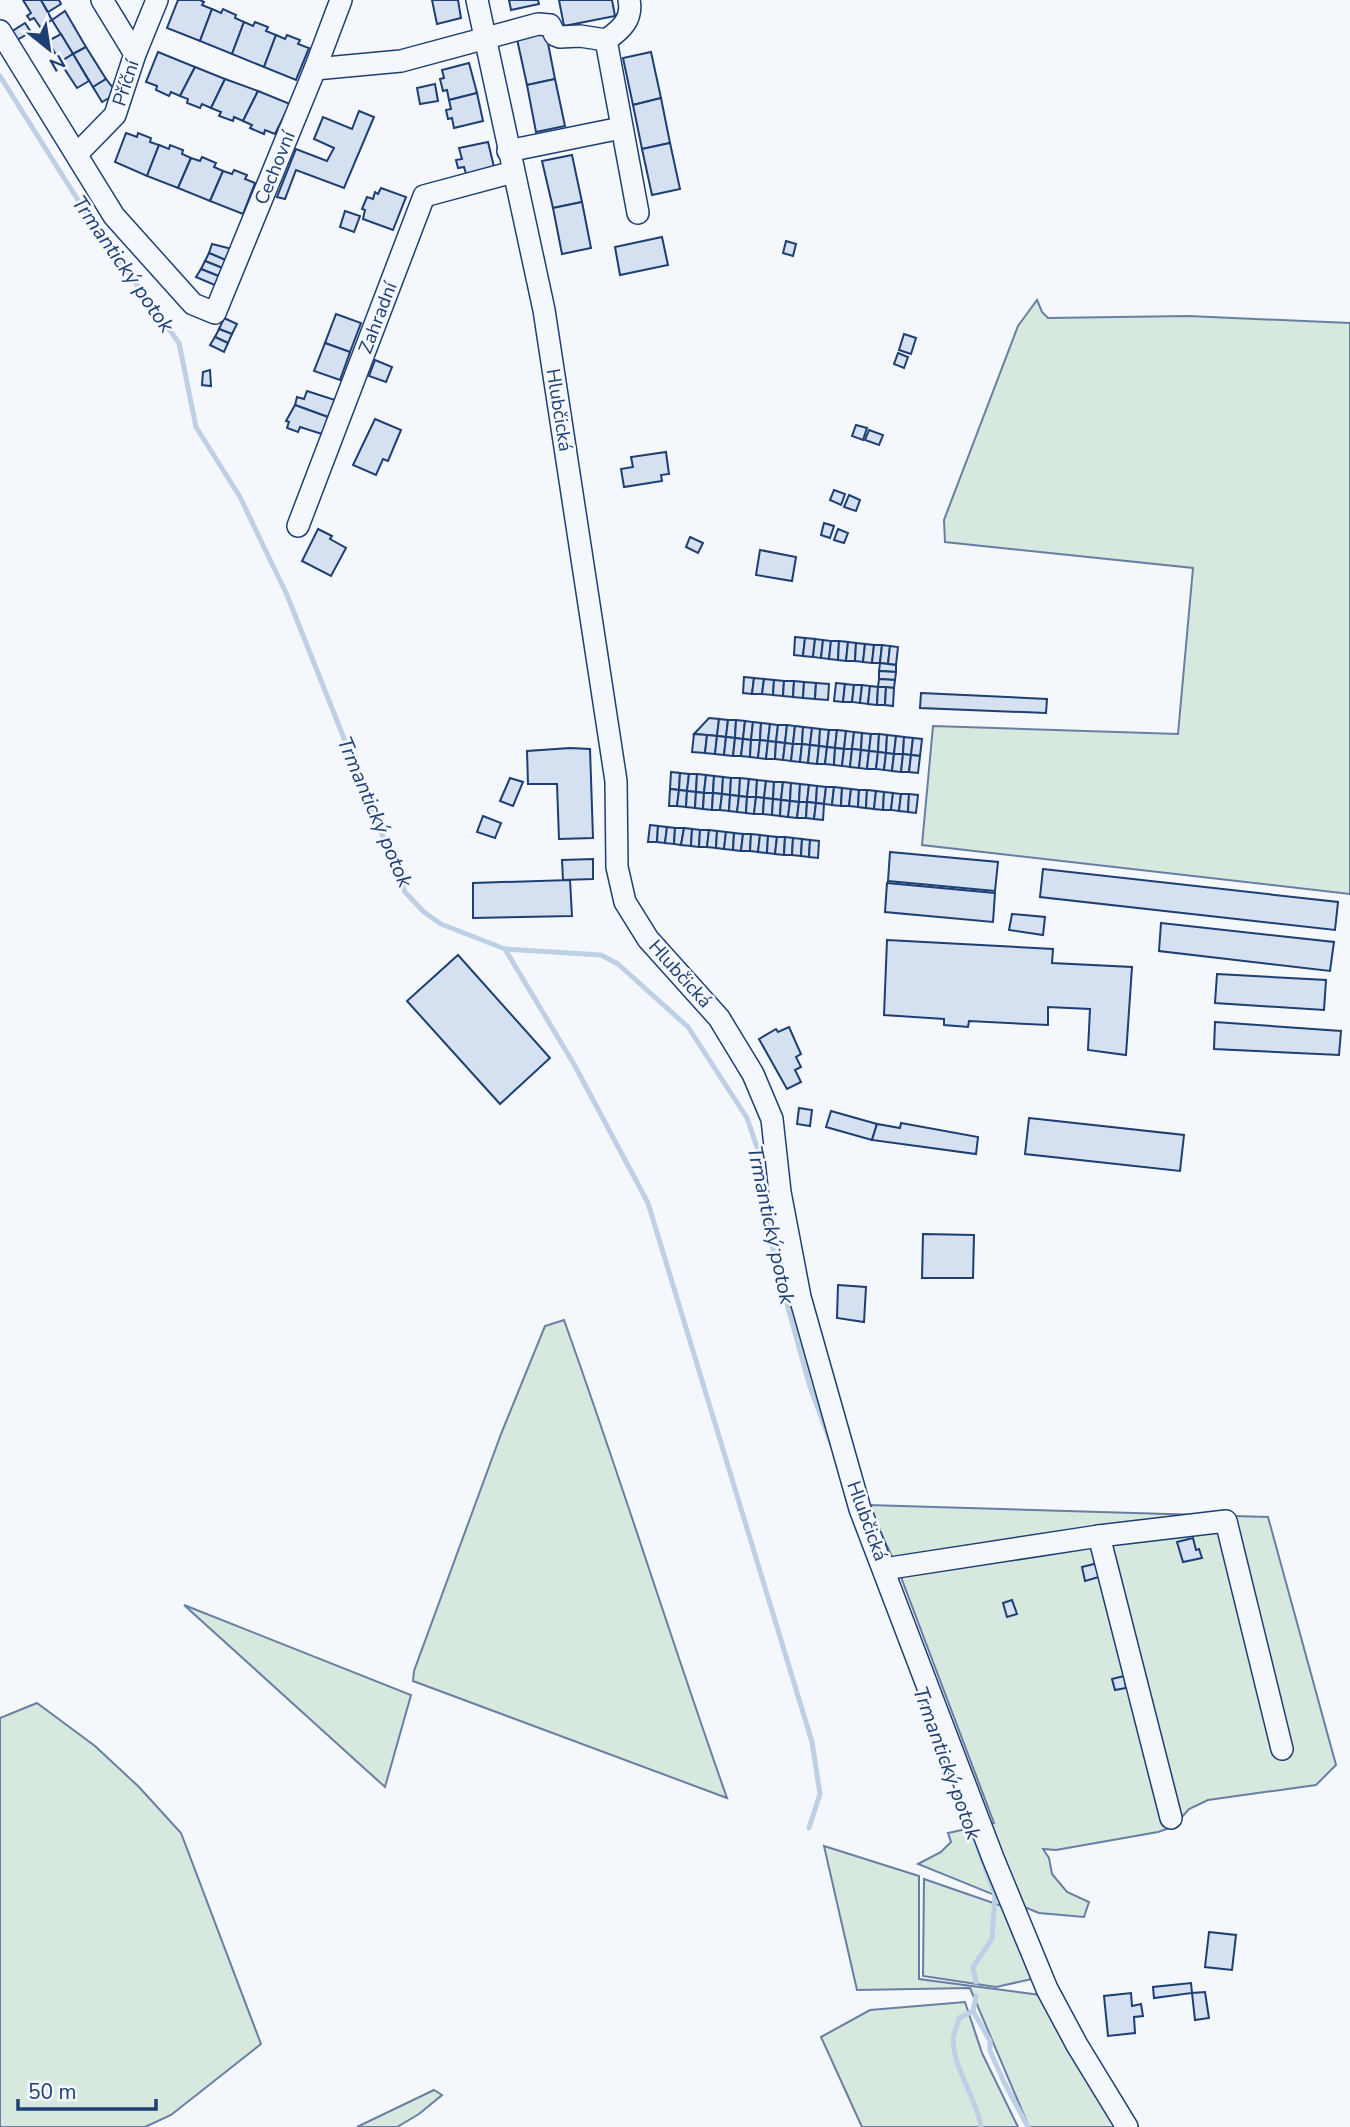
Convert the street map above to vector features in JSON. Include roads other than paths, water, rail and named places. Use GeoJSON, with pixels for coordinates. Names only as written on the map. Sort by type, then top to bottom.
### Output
{"type":"FeatureCollection","features":[{"type":"Feature","properties":{"kind":"street"},"geometry":{"type":"LineString","coordinates":[[102,0],[135,54]]}},
{"type":"Feature","properties":{"kind":"street","name":"Příční"},"geometry":{"type":"LineString","coordinates":[[77,154],[115,115],[135,54],[157,0]]}},
{"type":"Feature","properties":{"kind":"street","name":"Cechovní"},"geometry":{"type":"LineString","coordinates":[[77,154],[114,216],[193,304],[215,313],[316,69],[341,0]]}},
{"type":"Feature","properties":{"kind":"street","name":"Hlubčická"},"geometry":{"type":"LineString","coordinates":[[477,0],[544,310],[616,781],[617,867],[625,902],[648,939],[719,1018],[753,1074],[772,1119],[780,1192],[800,1297],[860,1509],[1014,1912],[1047,1989],[1077,2045],[1127,2127]]}},
{"type":"Feature","properties":{"kind":"street"},"geometry":{"type":"LineString","coordinates":[[316,69],[401,61],[542,24],[550,26],[555,35],[560,37],[580,36],[606,40],[617,33],[626,21],[631,10],[629,0]]}},
{"type":"Feature","properties":{"kind":"street"},"geometry":{"type":"LineString","coordinates":[[0,31],[77,154]]}},
{"type":"Feature","properties":{"kind":"street"},"geometry":{"type":"LineString","coordinates":[[606,40],[638,213]]}},
{"type":"Feature","properties":{"kind":"street"},"geometry":{"type":"LineString","coordinates":[[508,151],[621,128]]}},
{"type":"Feature","properties":{"kind":"street","name":"Zahradní"},"geometry":{"type":"LineString","coordinates":[[298,526],[424,196],[513,172]]}},
{"type":"Feature","properties":{"kind":"street"},"geometry":{"type":"LineString","coordinates":[[884,1569],[1099,1536],[1226,1521],[1282,1749]]}},
{"type":"Feature","properties":{"kind":"street"},"geometry":{"type":"LineString","coordinates":[[1099,1536],[1171,1818]]}},
{"type":"Feature","properties":{"kind":"waterway","name":"Trmantický potok"},"geometry":{"type":"LineString","coordinates":[[0,76],[93,224],[179,343],[196,427],[240,497],[287,595],[405,892],[424,912],[441,924],[505,949],[601,955],[618,964],[688,1027],[747,1118],[760,1156],[774,1257],[810,1387],[832,1446]]}},
{"type":"Feature","properties":{"kind":"waterway"},"geometry":{"type":"LineString","coordinates":[[505,949],[575,1066],[648,1203],[812,1742],[820,1794],[809,1828]]}},
{"type":"Feature","properties":{"kind":"waterway"},"geometry":{"type":"LineString","coordinates":[[973,1834],[995,1895],[992,1939],[973,1967],[976,1982]]}},
{"type":"Feature","properties":{"kind":"waterway"},"geometry":{"type":"LineString","coordinates":[[976,1996],[973,2011],[990,2041],[990,2051],[1028,2127]]}},
{"type":"Feature","properties":{"kind":"waterway"},"geometry":{"type":"LineString","coordinates":[[973,2011],[959,2018],[954,2046],[959,2068],[981,2127]]}}]}
